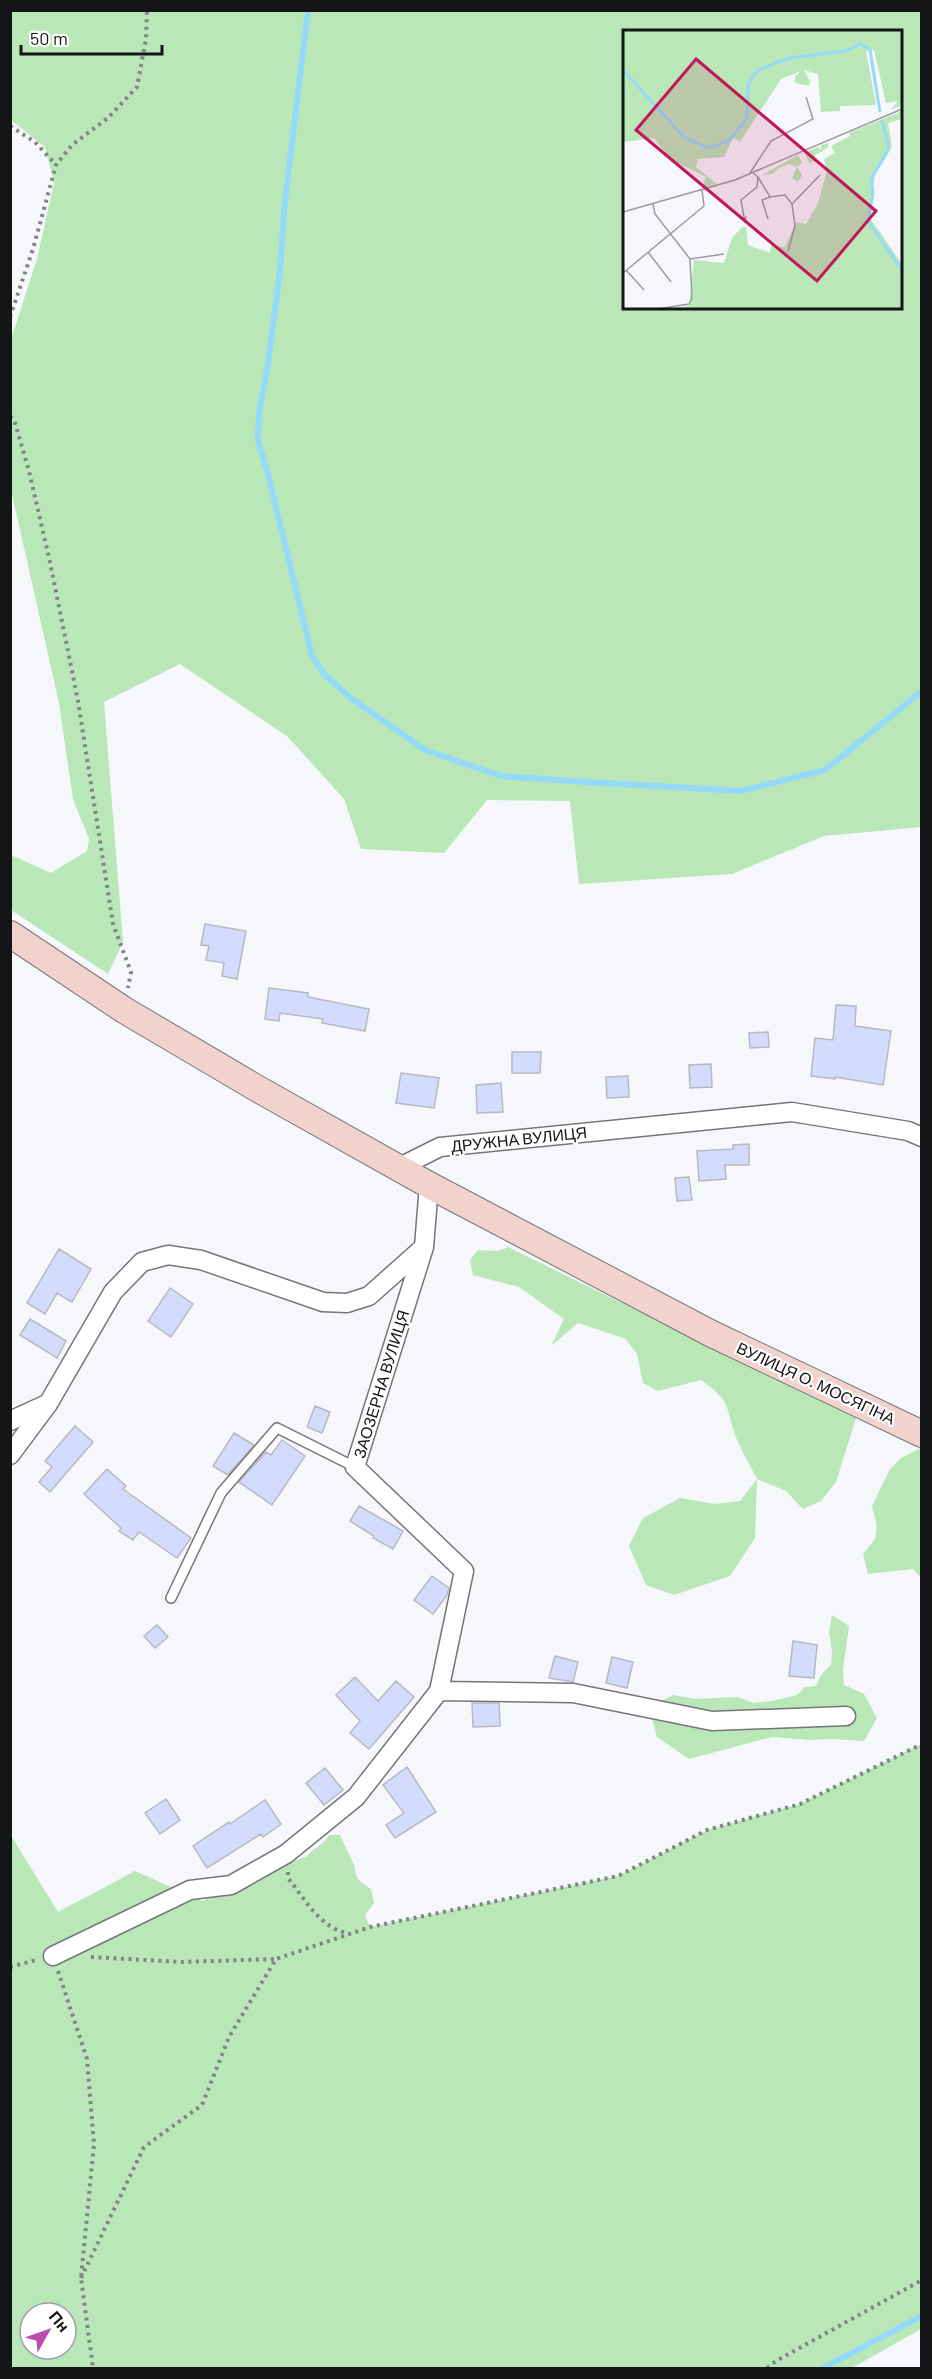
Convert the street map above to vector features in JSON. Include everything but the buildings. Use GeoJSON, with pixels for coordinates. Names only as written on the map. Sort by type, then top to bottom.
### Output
{"type":"FeatureCollection","features":[{"type":"Feature","properties":{"kind":"main road"},"geometry":{"type":"LineString","coordinates":[[10,934],[124,1010],[398,1168]]}},
{"type":"Feature","properties":{"kind":"main road","name":"ВУЛИЦЯ О. МОСЯГІНА"},"geometry":{"type":"LineString","coordinates":[[398,1168],[710,1333],[921,1434]]}},
{"type":"Feature","properties":{"kind":"street","name":"ДРУЖНА ВУЛИЦЯ"},"geometry":{"type":"LineString","coordinates":[[398,1168],[440,1147],[792,1112],[908,1131],[921,1137]]}},
{"type":"Feature","properties":{"kind":"street","name":"ЗАОЗЕРНА ВУЛИЦЯ"},"geometry":{"type":"LineString","coordinates":[[53,1956],[190,1890],[231,1885],[286,1854],[356,1797],[439,1691],[464,1571],[355,1467],[424,1247],[429,1185]]}},
{"type":"Feature","properties":{"kind":"street"},"geometry":{"type":"LineString","coordinates":[[10,1455],[48,1404],[113,1292],[142,1262],[168,1255],[201,1260],[323,1302],[347,1303],[369,1296],[424,1247]]}},
{"type":"Feature","properties":{"kind":"street"},"geometry":{"type":"LineString","coordinates":[[10,1421],[48,1404]]}},
{"type":"Feature","properties":{"kind":"street"},"geometry":{"type":"LineString","coordinates":[[439,1691],[573,1693],[712,1721],[846,1716]]}},
{"type":"Feature","properties":{"kind":"lane"},"geometry":{"type":"LineString","coordinates":[[171,1598],[221,1493],[276,1428],[355,1467]]}},
{"type":"Feature","properties":{"kind":"path"},"geometry":{"type":"LineString","coordinates":[[10,317],[33,249],[56,165],[72,145],[108,118],[137,87],[146,39],[147,10]]}},
{"type":"Feature","properties":{"kind":"path"},"geometry":{"type":"LineString","coordinates":[[10,126],[35,142],[56,165]]}},
{"type":"Feature","properties":{"kind":"path"},"geometry":{"type":"LineString","coordinates":[[10,416],[15,423],[29,471],[50,562],[78,700],[113,924],[131,972],[124,1010]]}},
{"type":"Feature","properties":{"kind":"path"},"geometry":{"type":"LineString","coordinates":[[88,1957],[182,1962],[276,1959],[348,1934],[425,1915],[618,1876],[707,1830],[800,1804],[921,1744]]}},
{"type":"Feature","properties":{"kind":"path"},"geometry":{"type":"LineString","coordinates":[[286,1854],[288,1878],[321,1919],[336,1930],[348,1934]]}},
{"type":"Feature","properties":{"kind":"path"},"geometry":{"type":"LineString","coordinates":[[10,1967],[53,1956],[87,2059],[94,2144],[81,2278],[93,2368]]}},
{"type":"Feature","properties":{"kind":"path"},"geometry":{"type":"LineString","coordinates":[[81,2278],[144,2147],[202,2105],[229,2037],[276,1959]]}},
{"type":"Feature","properties":{"kind":"path"},"geometry":{"type":"LineString","coordinates":[[767,2368],[921,2280]]}},
{"type":"Feature","properties":{"kind":"green space"},"geometry":{"type":"Polygon","coordinates":[[[10,11],[921,11],[921,827],[824,836],[732,874],[579,884],[570,801],[487,800],[444,853],[361,849],[344,799],[288,737],[180,664],[104,702],[123,942],[108,974],[11,910],[11,855],[51,873],[87,851],[89,839],[73,799],[59,703],[11,490],[11,339],[37,259],[54,183],[45,147],[11,120],[10,11]]]}},
{"type":"Feature","properties":{"kind":"green space"},"geometry":{"type":"Polygon","coordinates":[[[508,1247],[856,1418],[836,1482],[821,1501],[803,1509],[786,1491],[757,1479],[737,1440],[726,1406],[719,1394],[701,1380],[658,1391],[643,1383],[637,1354],[626,1339],[578,1323],[551,1346],[564,1319],[519,1287],[473,1275],[470,1260],[478,1250],[498,1251],[508,1247]]]}},
{"type":"Feature","properties":{"kind":"green space"},"geometry":{"type":"Polygon","coordinates":[[[919,1449],[922,1450],[921,1578],[913,1569],[868,1574],[863,1554],[875,1539],[877,1526],[872,1506],[890,1469],[901,1458],[919,1449]]]}},
{"type":"Feature","properties":{"kind":"green space"},"geometry":{"type":"Polygon","coordinates":[[[757,1479],[755,1538],[730,1576],[674,1595],[646,1585],[629,1546],[643,1518],[680,1498],[715,1504],[740,1501],[757,1479]]]}},
{"type":"Feature","properties":{"kind":"green space"},"geometry":{"type":"Polygon","coordinates":[[[832,1615],[849,1626],[843,1670],[844,1685],[864,1694],[877,1718],[864,1741],[772,1737],[689,1759],[657,1737],[649,1708],[673,1695],[695,1699],[738,1697],[753,1703],[797,1695],[805,1687],[816,1686],[821,1675],[831,1664],[829,1632],[832,1615]]]}},
{"type":"Feature","properties":{"kind":"green space"},"geometry":{"type":"Polygon","coordinates":[[[921,1744],[921,2329],[852,2368],[11,2368],[10,1834],[58,1912],[135,1871],[202,1901],[307,1856],[329,1835],[340,1835],[354,1864],[357,1878],[371,1889],[374,1903],[365,1915],[370,1927],[618,1876],[707,1830],[800,1804],[921,1744]]]}},
{"type":"Feature","properties":{"kind":"waterway"},"geometry":{"type":"LineString","coordinates":[[308,10],[285,201],[280,271],[259,413],[258,441],[312,656],[324,674],[352,699],[425,750],[501,776],[741,791],[825,770],[922,691]]}},
{"type":"Feature","properties":{"kind":"waterway"},"geometry":{"type":"LineString","coordinates":[[823,2368],[922,2316]]}}]}
